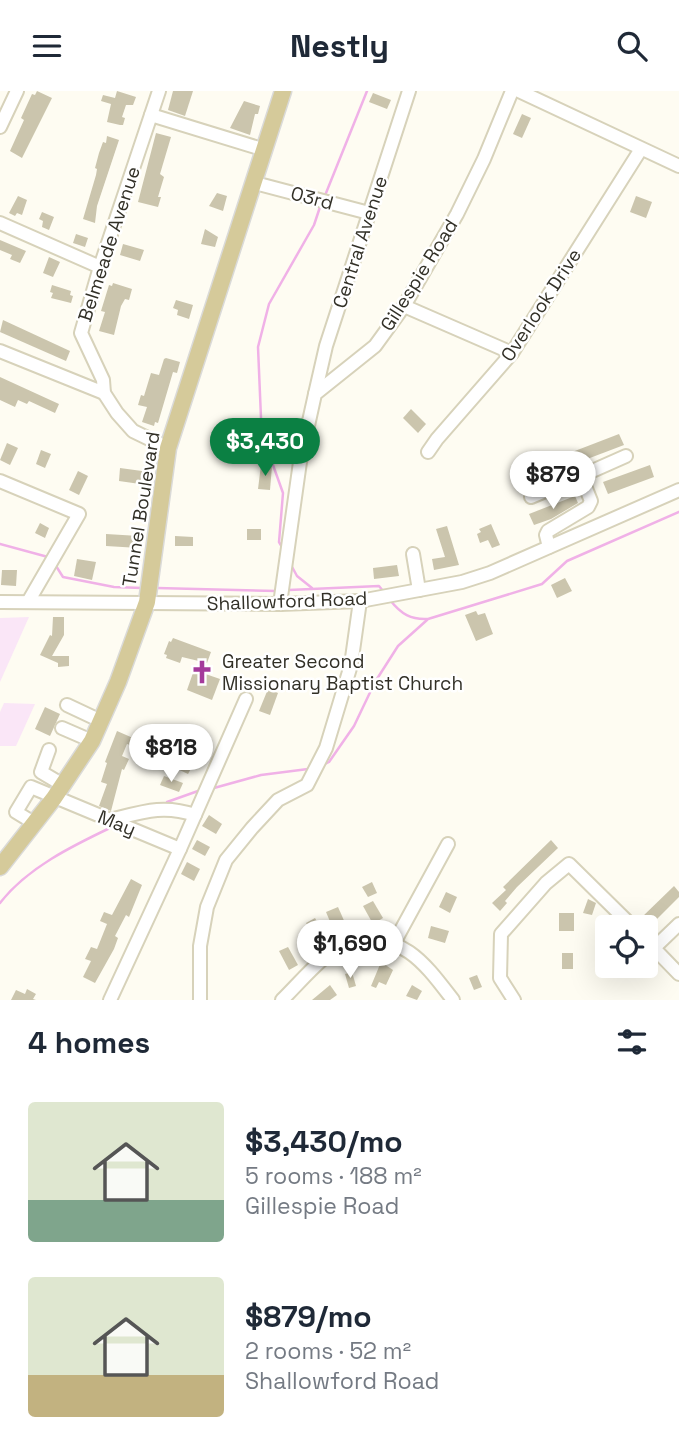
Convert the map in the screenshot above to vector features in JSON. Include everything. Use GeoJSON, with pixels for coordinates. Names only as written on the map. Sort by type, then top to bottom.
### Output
{"type":"FeatureCollection","features":[{"type":"Feature","properties":{"kind":"main road","name":"Tunnel Boulevard"},"geometry":{"type":"LineString","coordinates":[[0,867],[58,792],[92,741],[118,682],[147,603],[168,448],[283,91]]}},
{"type":"Feature","properties":{"kind":"street"},"geometry":{"type":"LineString","coordinates":[[0,127],[17,91]]}},
{"type":"Feature","properties":{"kind":"street","name":"Belmeade Avenue"},"geometry":{"type":"LineString","coordinates":[[159,91],[100,267],[81,333],[103,380],[104,393],[117,413],[134,431],[168,448]]}},
{"type":"Feature","properties":{"kind":"street","name":"Central Avenue"},"geometry":{"type":"LineString","coordinates":[[315,394],[326,346],[409,91]]}},
{"type":"Feature","properties":{"kind":"street","name":"Gillespie Road"},"geometry":{"type":"LineString","coordinates":[[315,394],[366,354],[404,306],[474,180],[512,91]]}},
{"type":"Feature","properties":{"kind":"street"},"geometry":{"type":"LineString","coordinates":[[519,91],[679,166]]}},
{"type":"Feature","properties":{"kind":"street"},"geometry":{"type":"LineString","coordinates":[[151,115],[265,150]]}},
{"type":"Feature","properties":{"kind":"street","name":"Overlook Drive"},"geometry":{"type":"LineString","coordinates":[[428,452],[436,439],[512,353],[641,149]]}},
{"type":"Feature","properties":{"kind":"street","name":"O3rd"},"geometry":{"type":"LineString","coordinates":[[255,183],[369,213]]}},
{"type":"Feature","properties":{"kind":"street"},"geometry":{"type":"LineString","coordinates":[[0,223],[100,267]]}},
{"type":"Feature","properties":{"kind":"street"},"geometry":{"type":"LineString","coordinates":[[404,306],[512,353]]}},
{"type":"Feature","properties":{"kind":"street"},"geometry":{"type":"LineString","coordinates":[[0,351],[104,393]]}},
{"type":"Feature","properties":{"kind":"street"},"geometry":{"type":"LineString","coordinates":[[280,604],[300,462],[315,394]]}},
{"type":"Feature","properties":{"kind":"street"},"geometry":{"type":"LineString","coordinates":[[531,497],[626,457]]}},
{"type":"Feature","properties":{"kind":"street"},"geometry":{"type":"LineString","coordinates":[[548,547],[548,531],[588,507],[591,501],[581,476]]}},
{"type":"Feature","properties":{"kind":"street"},"geometry":{"type":"LineString","coordinates":[[0,481],[79,514],[28,602]]}},
{"type":"Feature","properties":{"kind":"street","name":"Shallowford Road"},"geometry":{"type":"LineString","coordinates":[[0,602],[280,604],[360,601],[490,573],[679,490]]}},
{"type":"Feature","properties":{"kind":"street"},"geometry":{"type":"LineString","coordinates":[[413,554],[419,590]]}},
{"type":"Feature","properties":{"kind":"street"},"geometry":{"type":"LineString","coordinates":[[200,1000],[200,947],[207,907],[226,860],[278,800],[307,785],[326,748],[351,665],[360,601]]}},
{"type":"Feature","properties":{"kind":"street"},"geometry":{"type":"LineString","coordinates":[[110,1000],[246,699]]}},
{"type":"Feature","properties":{"kind":"street"},"geometry":{"type":"LineString","coordinates":[[67,705],[101,721]]}},
{"type":"Feature","properties":{"kind":"street"},"geometry":{"type":"LineString","coordinates":[[62,728],[92,741]]}},
{"type":"Feature","properties":{"kind":"street"},"geometry":{"type":"LineString","coordinates":[[49,750],[41,772],[58,792]]}},
{"type":"Feature","properties":{"kind":"street"},"geometry":{"type":"LineString","coordinates":[[34,823],[16,812],[31,787],[58,792]]}},
{"type":"Feature","properties":{"kind":"street","name":"May"},"geometry":{"type":"LineString","coordinates":[[58,792],[110,820],[180,849]]}},
{"type":"Feature","properties":{"kind":"street"},"geometry":{"type":"LineString","coordinates":[[110,820],[166,808],[195,815]]}},
{"type":"Feature","properties":{"kind":"street"},"geometry":{"type":"LineString","coordinates":[[394,943],[448,844]]}},
{"type":"Feature","properties":{"kind":"street"},"geometry":{"type":"LineString","coordinates":[[514,1000],[500,978],[501,934],[546,883],[569,863],[621,915]]}},
{"type":"Feature","properties":{"kind":"street"},"geometry":{"type":"LineString","coordinates":[[658,938],[679,924]]}},
{"type":"Feature","properties":{"kind":"street"},"geometry":{"type":"LineString","coordinates":[[282,1000],[326,957],[345,947],[370,940],[394,943],[425,964],[453,1000]]}},
{"type":"Feature","properties":{"kind":"street"},"geometry":{"type":"LineString","coordinates":[[658,952],[679,974]]}},
{"type":"Feature","properties":{"kind":"shaded area"},"geometry":{"type":"Polygon","coordinates":[[[29,617],[0,682],[0,618],[29,617]]]}},
{"type":"Feature","properties":{"kind":"shaded area"},"geometry":{"type":"Polygon","coordinates":[[[4,703],[35,704],[16,746],[0,746],[0,712],[4,703]]]}},
{"type":"Feature","properties":{"kind":"building"},"geometry":{"type":"Polygon","coordinates":[[[37,91],[52,98],[22,158],[10,151],[24,120],[21,118],[32,94],[35,95],[37,91]]]}},
{"type":"Feature","properties":{"kind":"building"},"geometry":{"type":"Polygon","coordinates":[[[117,91],[136,97],[133,105],[126,105],[122,117],[125,118],[123,125],[107,122],[111,104],[101,101],[103,95],[115,98],[117,91]]]}},
{"type":"Feature","properties":{"kind":"building"},"geometry":{"type":"Polygon","coordinates":[[[173,91],[193,91],[185,116],[168,110],[173,91]]]}},
{"type":"Feature","properties":{"kind":"building"},"geometry":{"type":"Polygon","coordinates":[[[373,93],[391,100],[387,109],[369,102],[373,93]]]}},
{"type":"Feature","properties":{"kind":"building"},"geometry":{"type":"Polygon","coordinates":[[[244,101],[260,106],[258,114],[255,114],[250,135],[230,128],[244,101]]]}},
{"type":"Feature","properties":{"kind":"building"},"geometry":{"type":"Polygon","coordinates":[[[522,114],[531,118],[522,138],[513,134],[522,114]]]}},
{"type":"Feature","properties":{"kind":"building"},"geometry":{"type":"Polygon","coordinates":[[[156,133],[171,137],[160,174],[164,177],[158,207],[138,202],[156,133]]]}},
{"type":"Feature","properties":{"kind":"building"},"geometry":{"type":"Polygon","coordinates":[[[107,136],[119,140],[97,206],[95,223],[83,219],[96,175],[99,153],[107,136]]]}},
{"type":"Feature","properties":{"kind":"building"},"geometry":{"type":"Polygon","coordinates":[[[217,193],[227,196],[223,211],[209,206],[217,193]]]}},
{"type":"Feature","properties":{"kind":"building"},"geometry":{"type":"Polygon","coordinates":[[[18,196],[27,200],[22,215],[17,213],[15,216],[9,213],[18,196]]]}},
{"type":"Feature","properties":{"kind":"building"},"geometry":{"type":"Polygon","coordinates":[[[636,196],[652,202],[646,218],[630,212],[636,196]]]}},
{"type":"Feature","properties":{"kind":"building"},"geometry":{"type":"Polygon","coordinates":[[[42,212],[54,217],[49,230],[42,227],[43,221],[39,219],[42,212]]]}},
{"type":"Feature","properties":{"kind":"building"},"geometry":{"type":"Polygon","coordinates":[[[205,229],[218,237],[215,247],[201,244],[205,229]]]}},
{"type":"Feature","properties":{"kind":"building"},"geometry":{"type":"Polygon","coordinates":[[[76,234],[88,238],[85,247],[73,243],[76,234]]]}},
{"type":"Feature","properties":{"kind":"building"},"geometry":{"type":"Polygon","coordinates":[[[0,240],[26,251],[20,263],[10,259],[12,255],[0,250],[0,240]]]}},
{"type":"Feature","properties":{"kind":"building"},"geometry":{"type":"Polygon","coordinates":[[[123,244],[144,250],[140,261],[120,255],[123,244]]]}},
{"type":"Feature","properties":{"kind":"building"},"geometry":{"type":"Polygon","coordinates":[[[49,257],[60,262],[53,277],[43,273],[49,257]]]}},
{"type":"Feature","properties":{"kind":"building"},"geometry":{"type":"Polygon","coordinates":[[[113,283],[132,289],[129,300],[125,299],[121,306],[114,335],[99,331],[105,312],[101,311],[109,285],[112,286],[113,283]]]}},
{"type":"Feature","properties":{"kind":"building"},"geometry":{"type":"Polygon","coordinates":[[[52,285],[71,291],[71,303],[51,298],[52,285]]]}},
{"type":"Feature","properties":{"kind":"building"},"geometry":{"type":"Polygon","coordinates":[[[176,300],[193,305],[189,319],[177,315],[178,310],[173,308],[176,300]]]}},
{"type":"Feature","properties":{"kind":"building"},"geometry":{"type":"Polygon","coordinates":[[[3,320],[70,351],[66,361],[0,332],[3,320]]]}},
{"type":"Feature","properties":{"kind":"building"},"geometry":{"type":"Polygon","coordinates":[[[166,358],[180,362],[177,373],[173,372],[158,423],[155,422],[154,426],[142,422],[147,407],[138,405],[141,395],[144,396],[151,373],[159,375],[166,358]]]}},
{"type":"Feature","properties":{"kind":"building"},"geometry":{"type":"Polygon","coordinates":[[[0,377],[59,404],[55,413],[29,401],[27,404],[18,400],[15,407],[0,400],[0,377]]]}},
{"type":"Feature","properties":{"kind":"building"},"geometry":{"type":"Polygon","coordinates":[[[411,409],[426,424],[418,433],[403,418],[411,409]]]}},
{"type":"Feature","properties":{"kind":"building"},"geometry":{"type":"Polygon","coordinates":[[[619,434],[624,445],[532,480],[528,469],[619,434]]]}},
{"type":"Feature","properties":{"kind":"building"},"geometry":{"type":"Polygon","coordinates":[[[7,443],[18,448],[10,465],[0,460],[7,443]]]}},
{"type":"Feature","properties":{"kind":"building"},"geometry":{"type":"Polygon","coordinates":[[[41,450],[51,454],[45,468],[36,464],[41,450]]]}},
{"type":"Feature","properties":{"kind":"building"},"geometry":{"type":"Polygon","coordinates":[[[261,465],[272,466],[270,490],[258,489],[261,465]]]}},
{"type":"Feature","properties":{"kind":"building"},"geometry":{"type":"Polygon","coordinates":[[[650,465],[654,477],[608,494],[603,482],[650,465]]]}},
{"type":"Feature","properties":{"kind":"building"},"geometry":{"type":"Polygon","coordinates":[[[120,468],[142,471],[140,484],[119,481],[120,468]]]}},
{"type":"Feature","properties":{"kind":"building"},"geometry":{"type":"Polygon","coordinates":[[[78,471],[88,476],[79,495],[69,490],[78,471]]]}},
{"type":"Feature","properties":{"kind":"building"},"geometry":{"type":"Polygon","coordinates":[[[575,496],[578,503],[551,519],[534,525],[529,514],[575,496]]]}},
{"type":"Feature","properties":{"kind":"building"},"geometry":{"type":"Polygon","coordinates":[[[40,523],[49,528],[45,538],[35,533],[40,523]]]}},
{"type":"Feature","properties":{"kind":"building"},"geometry":{"type":"Polygon","coordinates":[[[491,524],[500,545],[492,548],[488,540],[480,543],[477,534],[481,532],[479,529],[491,524]]]}},
{"type":"Feature","properties":{"kind":"building"},"geometry":{"type":"Polygon","coordinates":[[[447,526],[459,565],[434,570],[432,559],[445,557],[436,529],[447,526]]]}},
{"type":"Feature","properties":{"kind":"building"},"geometry":{"type":"Polygon","coordinates":[[[247,529],[261,529],[261,540],[247,540],[247,529]]]}},
{"type":"Feature","properties":{"kind":"building"},"geometry":{"type":"Polygon","coordinates":[[[106,534],[139,536],[139,548],[106,546],[106,534]]]}},
{"type":"Feature","properties":{"kind":"building"},"geometry":{"type":"Polygon","coordinates":[[[175,536],[193,537],[193,546],[175,546],[175,536]]]}},
{"type":"Feature","properties":{"kind":"building"},"geometry":{"type":"Polygon","coordinates":[[[77,559],[96,562],[92,580],[74,576],[77,559]]]}},
{"type":"Feature","properties":{"kind":"building"},"geometry":{"type":"Polygon","coordinates":[[[397,565],[399,576],[374,579],[373,568],[397,565]]]}},
{"type":"Feature","properties":{"kind":"building"},"geometry":{"type":"Polygon","coordinates":[[[2,570],[17,570],[16,586],[1,585],[2,570]]]}},
{"type":"Feature","properties":{"kind":"building"},"geometry":{"type":"Polygon","coordinates":[[[565,578],[572,591],[557,598],[551,585],[565,578]]]}},
{"type":"Feature","properties":{"kind":"building"},"geometry":{"type":"Polygon","coordinates":[[[476,611],[478,615],[485,613],[493,634],[476,641],[465,615],[476,611]]]}},
{"type":"Feature","properties":{"kind":"building"},"geometry":{"type":"Polygon","coordinates":[[[53,617],[64,617],[64,635],[52,656],[69,656],[69,666],[58,667],[58,663],[40,655],[50,635],[52,636],[53,617]]]}},
{"type":"Feature","properties":{"kind":"building"},"geometry":{"type":"Polygon","coordinates":[[[173,638],[211,652],[207,663],[182,657],[180,663],[166,658],[167,655],[164,654],[173,638]]]}},
{"type":"Feature","properties":{"kind":"building"},"geometry":{"type":"Polygon","coordinates":[[[194,670],[220,679],[212,700],[187,690],[194,670]]]}},
{"type":"Feature","properties":{"kind":"building"},"geometry":{"type":"Polygon","coordinates":[[[268,689],[278,693],[270,715],[259,711],[268,689]]]}},
{"type":"Feature","properties":{"kind":"building"},"geometry":{"type":"Polygon","coordinates":[[[45,707],[60,714],[50,736],[35,729],[45,707]]]}},
{"type":"Feature","properties":{"kind":"building"},"geometry":{"type":"Polygon","coordinates":[[[117,731],[133,738],[122,756],[129,759],[124,770],[122,769],[111,811],[99,806],[107,784],[101,782],[107,763],[105,762],[117,731]]]}},
{"type":"Feature","properties":{"kind":"building"},"geometry":{"type":"Polygon","coordinates":[[[173,753],[194,763],[188,774],[167,764],[173,753]]]}},
{"type":"Feature","properties":{"kind":"building"},"geometry":{"type":"Polygon","coordinates":[[[164,776],[183,783],[179,792],[160,785],[164,776]]]}},
{"type":"Feature","properties":{"kind":"building"},"geometry":{"type":"Polygon","coordinates":[[[209,815],[222,824],[216,834],[202,826],[209,815]]]}},
{"type":"Feature","properties":{"kind":"building"},"geometry":{"type":"Polygon","coordinates":[[[197,840],[210,847],[205,856],[192,849],[197,840]]]}},
{"type":"Feature","properties":{"kind":"building"},"geometry":{"type":"Polygon","coordinates":[[[551,840],[558,848],[517,887],[500,911],[492,903],[506,890],[503,887],[551,840]]]}},
{"type":"Feature","properties":{"kind":"building"},"geometry":{"type":"Polygon","coordinates":[[[187,862],[200,869],[194,881],[181,874],[187,862]]]}},
{"type":"Feature","properties":{"kind":"building"},"geometry":{"type":"Polygon","coordinates":[[[131,879],[142,885],[129,917],[126,915],[115,936],[118,938],[114,949],[95,983],[83,977],[91,961],[85,959],[91,947],[97,949],[107,924],[100,921],[104,912],[112,915],[131,879]]]}},
{"type":"Feature","properties":{"kind":"building"},"geometry":{"type":"Polygon","coordinates":[[[372,882],[377,893],[368,897],[362,887],[372,882]]]}},
{"type":"Feature","properties":{"kind":"building"},"geometry":{"type":"Polygon","coordinates":[[[674,886],[679,892],[679,897],[658,918],[658,915],[644,915],[674,886]]]}},
{"type":"Feature","properties":{"kind":"building"},"geometry":{"type":"Polygon","coordinates":[[[446,892],[457,897],[450,913],[439,907],[446,892]]]}},
{"type":"Feature","properties":{"kind":"building"},"geometry":{"type":"Polygon","coordinates":[[[588,899],[596,903],[592,915],[583,913],[588,899]]]}},
{"type":"Feature","properties":{"kind":"building"},"geometry":{"type":"Polygon","coordinates":[[[373,901],[383,918],[373,924],[363,906],[373,901]]]}},
{"type":"Feature","properties":{"kind":"building"},"geometry":{"type":"Polygon","coordinates":[[[338,907],[346,925],[334,931],[326,912],[338,907]]]}},
{"type":"Feature","properties":{"kind":"building"},"geometry":{"type":"Polygon","coordinates":[[[559,913],[574,913],[574,931],[559,931],[559,913]]]}},
{"type":"Feature","properties":{"kind":"building"},"geometry":{"type":"Polygon","coordinates":[[[315,918],[325,936],[317,941],[306,923],[315,918]]]}},
{"type":"Feature","properties":{"kind":"building"},"geometry":{"type":"Polygon","coordinates":[[[431,926],[449,931],[445,943],[428,938],[431,926]]]}},
{"type":"Feature","properties":{"kind":"building"},"geometry":{"type":"Polygon","coordinates":[[[288,947],[298,965],[289,970],[279,951],[288,947]]]}},
{"type":"Feature","properties":{"kind":"building"},"geometry":{"type":"Polygon","coordinates":[[[562,953],[573,953],[573,969],[562,969],[562,953]]]}},
{"type":"Feature","properties":{"kind":"building"},"geometry":{"type":"Polygon","coordinates":[[[381,962],[393,970],[386,985],[379,982],[376,988],[371,986],[381,962]]]}},
{"type":"Feature","properties":{"kind":"building"},"geometry":{"type":"Polygon","coordinates":[[[352,972],[356,986],[349,988],[345,974],[352,972]]]}},
{"type":"Feature","properties":{"kind":"building"},"geometry":{"type":"Polygon","coordinates":[[[477,975],[482,987],[474,990],[469,978],[477,975]]]}},
{"type":"Feature","properties":{"kind":"building"},"geometry":{"type":"Polygon","coordinates":[[[330,985],[337,995],[330,1000],[312,1000],[330,985]]]}},
{"type":"Feature","properties":{"kind":"building"},"geometry":{"type":"Polygon","coordinates":[[[412,985],[422,991],[417,1000],[406,996],[412,985]]]}},
{"type":"Feature","properties":{"kind":"building"},"geometry":{"type":"Polygon","coordinates":[[[27,989],[36,994],[33,999],[36,1000],[11,1000],[16,990],[25,994],[27,989]]]}},
{"type":"Feature","properties":{"kind":"waterway"},"geometry":{"type":"LineString","coordinates":[[324,198],[367,91]]}},
{"type":"Feature","properties":{"kind":"waterway"},"geometry":{"type":"LineString","coordinates":[[282,547],[279,542],[283,493],[268,451],[261,418],[258,347],[269,304],[314,225],[321,204]]}},
{"type":"Feature","properties":{"kind":"waterway"},"geometry":{"type":"LineString","coordinates":[[390,600],[407,615],[428,619],[542,584],[567,561],[679,512]]}},
{"type":"Feature","properties":{"kind":"waterway"},"geometry":{"type":"LineString","coordinates":[[0,544],[48,557]]}},
{"type":"Feature","properties":{"kind":"waterway"},"geometry":{"type":"LineString","coordinates":[[291,565],[297,576],[312,588]]}},
{"type":"Feature","properties":{"kind":"waterway"},"geometry":{"type":"LineString","coordinates":[[56,566],[63,577],[114,587],[142,588]]}},
{"type":"Feature","properties":{"kind":"waterway"},"geometry":{"type":"LineString","coordinates":[[289,590],[379,586],[383,591]]}},
{"type":"Feature","properties":{"kind":"waterway"},"geometry":{"type":"LineString","coordinates":[[157,588],[276,591]]}},
{"type":"Feature","properties":{"kind":"waterway"},"geometry":{"type":"LineString","coordinates":[[325,764],[354,726],[375,682],[398,646],[427,620]]}},
{"type":"Feature","properties":{"kind":"waterway"},"geometry":{"type":"LineString","coordinates":[[214,788],[261,775],[308,769]]}},
{"type":"Feature","properties":{"kind":"waterway"},"geometry":{"type":"LineString","coordinates":[[167,802],[198,791]]}},
{"type":"Feature","properties":{"kind":"waterway"},"geometry":{"type":"LineString","coordinates":[[0,903],[11,890],[37,869],[66,850],[112,827]]}},
{"type":"Feature","properties":{"kind":"place","name":"Greater Second Missionary Baptist Church"},"geometry":{"type":"Point","coordinates":[202,672]}}]}
